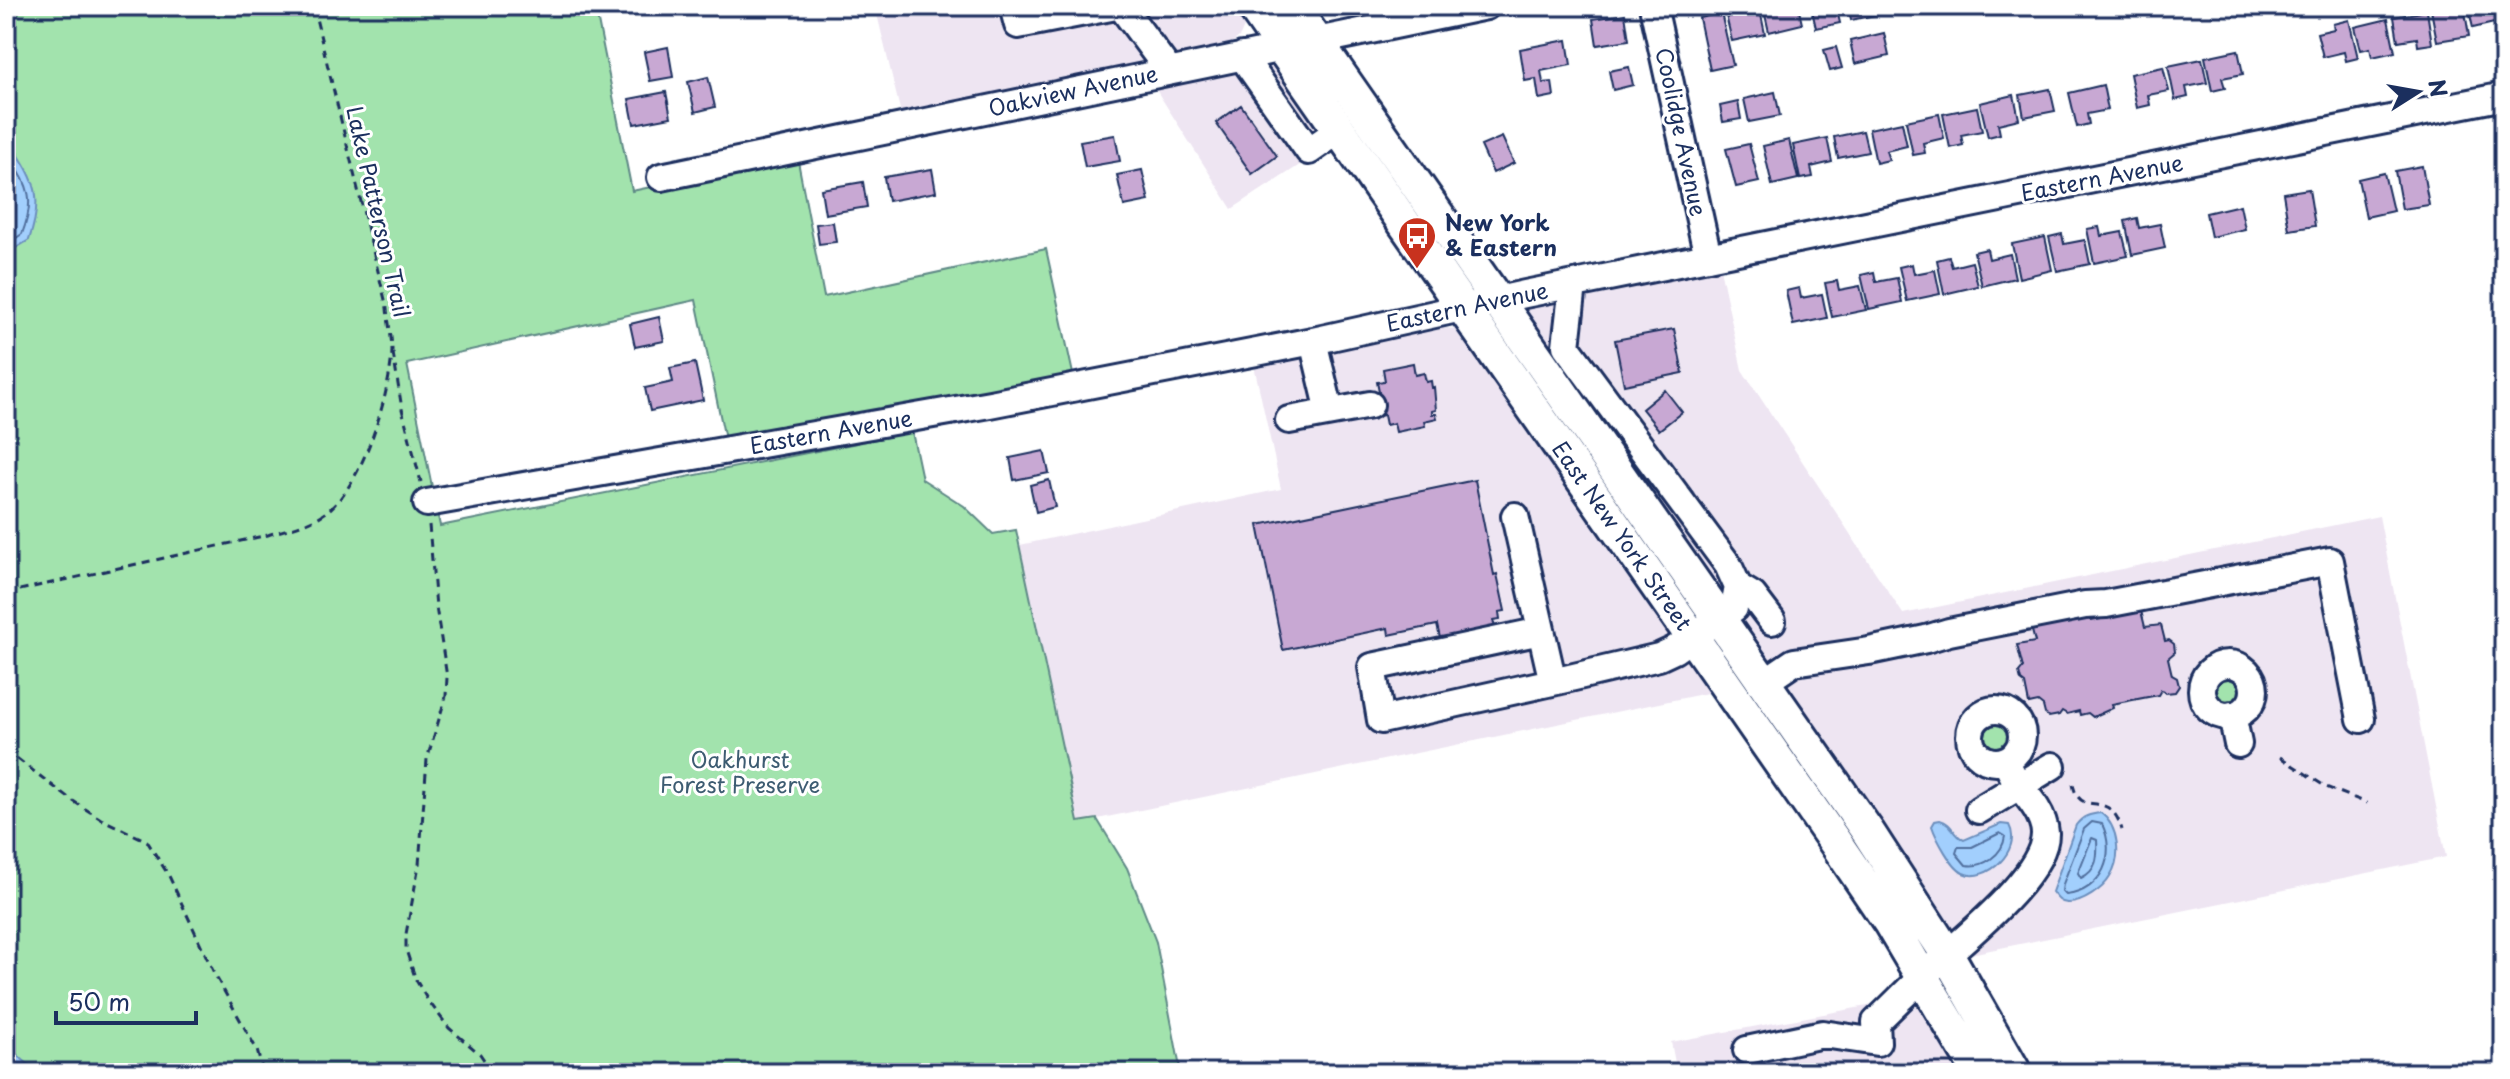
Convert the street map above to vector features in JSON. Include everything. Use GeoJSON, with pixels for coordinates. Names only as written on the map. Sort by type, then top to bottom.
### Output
{"type":"FeatureCollection","features":[{"type":"Feature","properties":{"kind":"main road","name":"East New York Street"},"geometry":{"type":"LineString","coordinates":[[1253,6],[1835,842],[1922,976],[1979,1073]]}},
{"type":"Feature","properties":{"kind":"main road","name":"East New York Street"},"geometry":{"type":"LineString","coordinates":[[1292,6],[1497,301],[1575,384],[1617,472],[1868,832],[1947,954],[2015,1073]]}},
{"type":"Feature","properties":{"kind":"street"},"geometry":{"type":"LineString","coordinates":[[1013,6],[1018,25],[1118,6],[1169,71]]}},
{"type":"Feature","properties":{"kind":"street","name":"Oakview Avenue"},"geometry":{"type":"LineString","coordinates":[[661,177],[1486,6]]}},
{"type":"Feature","properties":{"kind":"street","name":"Coolidge Avenue"},"geometry":{"type":"LineString","coordinates":[[1653,6],[1708,257]]}},
{"type":"Feature","properties":{"kind":"street"},"geometry":{"type":"LineString","coordinates":[[1242,56],[1309,151],[1339,130]]}},
{"type":"Feature","properties":{"kind":"street","name":"Eastern Avenue"},"geometry":{"type":"LineString","coordinates":[[427,503],[990,404],[1313,341],[1708,257],[2504,96]]}},
{"type":"Feature","properties":{"kind":"street"},"geometry":{"type":"LineString","coordinates":[[1573,285],[1566,346],[1575,384],[1646,455],[1728,565],[1738,587],[1753,596],[1772,621]]}},
{"type":"Feature","properties":{"kind":"street"},"geometry":{"type":"LineString","coordinates":[[1313,341],[1330,412]]}},
{"type":"Feature","properties":{"kind":"street"},"geometry":{"type":"LineString","coordinates":[[1289,420],[1370,405]]}},
{"type":"Feature","properties":{"kind":"street"},"geometry":{"type":"LineString","coordinates":[[1617,472],[1646,455]]}},
{"type":"Feature","properties":{"kind":"street"},"geometry":{"type":"LineString","coordinates":[[1515,516],[1552,678],[1557,681]]}},
{"type":"Feature","properties":{"kind":"street"},"geometry":{"type":"LineString","coordinates":[[1763,683],[1794,662],[1869,651],[2085,605],[2106,604],[2330,561],[2361,719]]}},
{"type":"Feature","properties":{"kind":"street"},"geometry":{"type":"LineString","coordinates":[[1541,631],[1372,667],[1381,720],[1659,657],[1734,608],[1738,587]]}},
{"type":"Feature","properties":{"kind":"street"},"geometry":{"type":"LineString","coordinates":[[2232,715],[2238,744]]}},
{"type":"Feature","properties":{"kind":"street"},"geometry":{"type":"LineString","coordinates":[[1747,1050],[1825,1044],[1879,1051],[1876,1022],[1922,976],[1978,928],[2028,874],[2040,853],[2045,833],[2035,804],[2019,786],[2005,760]]}},
{"type":"Feature","properties":{"kind":"street"},"geometry":{"type":"LineString","coordinates":[[1979,810],[2052,766]]}},
{"type":"Feature","properties":{"kind":"path","name":"Lake Patterson Trail"},"geometry":{"type":"LineString","coordinates":[[6,593],[268,535],[309,522],[329,511],[354,480],[366,454],[384,392],[392,349],[387,308],[313,6]]}},
{"type":"Feature","properties":{"kind":"path"},"geometry":{"type":"LineString","coordinates":[[392,349],[402,409],[427,503],[436,607],[447,677],[446,696],[427,759],[420,854],[406,950],[416,980],[427,999],[449,1028],[480,1054],[493,1073]]}},
{"type":"Feature","properties":{"kind":"path"},"geometry":{"type":"LineString","coordinates":[[6,750],[70,799],[101,819],[147,841],[169,876],[215,975],[257,1050],[263,1073]]}},
{"type":"Feature","properties":{"kind":"path"},"geometry":{"type":"LineString","coordinates":[[2280,757],[2326,787],[2367,803]]}},
{"type":"Feature","properties":{"kind":"path"},"geometry":{"type":"LineString","coordinates":[[2073,784],[2080,800],[2107,806],[2113,811],[2122,830]]}},
{"type":"Feature","properties":{"kind":"shaded area"},"geometry":{"type":"Polygon","coordinates":[[[875,6],[1240,6],[1246,22],[1240,36],[1231,44],[902,118],[875,6]]]}},
{"type":"Feature","properties":{"kind":"shaded area"},"geometry":{"type":"Polygon","coordinates":[[[1255,65],[1274,67],[1287,74],[1335,142],[1232,209],[1153,85],[1255,65]]]}},
{"type":"Feature","properties":{"kind":"shaded area"},"geometry":{"type":"Polygon","coordinates":[[[1719,264],[1742,370],[1903,614],[2379,516],[2446,857],[1961,956],[1514,308],[1719,264]]]}},
{"type":"Feature","properties":{"kind":"shaded area"},"geometry":{"type":"Polygon","coordinates":[[[1440,328],[1460,329],[1717,691],[1078,823],[1020,545],[1281,489],[1252,356],[1440,328]]]}},
{"type":"Feature","properties":{"kind":"shaded area"},"geometry":{"type":"Polygon","coordinates":[[[1922,996],[1967,1073],[1677,1073],[1671,1042],[1922,996]]]}},
{"type":"Feature","properties":{"kind":"green space","name":"Oakhurst Forest Preserve"},"geometry":{"type":"Polygon","coordinates":[[[6,6],[595,6],[632,191],[797,156],[824,297],[1046,249],[1073,374],[726,444],[696,300],[407,364],[440,526],[912,432],[922,479],[964,506],[993,534],[1016,530],[1078,822],[1097,819],[1127,868],[1156,942],[1181,1073],[6,1073],[6,6]]]}},
{"type":"Feature","properties":{"kind":"green space"},"geometry":{"type":"Polygon","coordinates":[[[2227,678],[2239,683],[2241,692],[2238,700],[2226,705],[2218,701],[2214,693],[2219,681],[2227,678]]]}},
{"type":"Feature","properties":{"kind":"green space"},"geometry":{"type":"Polygon","coordinates":[[[1995,724],[2004,726],[2010,737],[2004,748],[1996,752],[1987,748],[1982,740],[1984,731],[1995,724]]]}},
{"type":"Feature","properties":{"kind":"water"},"geometry":{"type":"Polygon","coordinates":[[[6,134],[29,172],[36,207],[29,240],[6,254],[6,134]]]}},
{"type":"Feature","properties":{"kind":"water"},"geometry":{"type":"Polygon","coordinates":[[[2101,813],[2115,834],[2117,852],[2114,869],[2107,882],[2092,895],[2073,903],[2062,902],[2052,892],[2076,825],[2087,816],[2101,813]]]}},
{"type":"Feature","properties":{"kind":"water"},"geometry":{"type":"Polygon","coordinates":[[[1940,820],[1964,840],[2001,824],[2009,825],[2011,845],[2007,854],[1991,869],[1982,874],[1963,873],[1949,859],[1934,831],[1932,826],[1940,820]]]}},
{"type":"Feature","properties":{"kind":"water"},"geometry":{"type":"Polygon","coordinates":[[[6,1045],[38,1073],[14,1073],[6,1065],[6,1045]]]}},
{"type":"Feature","properties":{"kind":"building"},"geometry":{"type":"Polygon","coordinates":[[[1737,6],[1739,14],[1760,10],[1765,34],[1732,41],[1724,7],[1737,6]]]}},
{"type":"Feature","properties":{"kind":"building"},"geometry":{"type":"Polygon","coordinates":[[[1763,6],[1798,6],[1802,24],[1769,32],[1763,6]]]}},
{"type":"Feature","properties":{"kind":"building"},"geometry":{"type":"Polygon","coordinates":[[[1811,6],[1836,6],[1840,23],[1816,28],[1811,6]]]}},
{"type":"Feature","properties":{"kind":"building"},"geometry":{"type":"Polygon","coordinates":[[[1848,6],[1873,6],[1875,15],[1851,20],[1848,6]]]}},
{"type":"Feature","properties":{"kind":"building"},"geometry":{"type":"Polygon","coordinates":[[[2464,6],[2469,36],[2437,41],[2431,10],[2464,6]]]}},
{"type":"Feature","properties":{"kind":"building"},"geometry":{"type":"Polygon","coordinates":[[[2468,6],[2503,6],[2504,31],[2496,33],[2494,23],[2473,28],[2468,6]]]}},
{"type":"Feature","properties":{"kind":"building"},"geometry":{"type":"Polygon","coordinates":[[[2427,11],[2432,44],[2418,46],[2417,38],[2398,41],[2394,17],[2427,11]]]}},
{"type":"Feature","properties":{"kind":"building"},"geometry":{"type":"Polygon","coordinates":[[[1721,13],[1733,65],[1710,70],[1699,18],[1721,13]]]}},
{"type":"Feature","properties":{"kind":"building"},"geometry":{"type":"Polygon","coordinates":[[[1625,14],[1629,40],[1597,45],[1593,19],[1625,14]]]}},
{"type":"Feature","properties":{"kind":"building"},"geometry":{"type":"Polygon","coordinates":[[[2388,19],[2395,52],[2372,57],[2370,48],[2361,50],[2355,27],[2388,19]]]}},
{"type":"Feature","properties":{"kind":"building"},"geometry":{"type":"Polygon","coordinates":[[[2349,20],[2358,58],[2346,61],[2344,52],[2323,57],[2317,33],[2334,29],[2333,24],[2349,20]]]}},
{"type":"Feature","properties":{"kind":"building"},"geometry":{"type":"Polygon","coordinates":[[[1884,33],[1889,56],[1855,64],[1850,41],[1884,33]]]}},
{"type":"Feature","properties":{"kind":"building"},"geometry":{"type":"Polygon","coordinates":[[[1567,40],[1571,65],[1541,71],[1543,83],[1552,82],[1554,96],[1539,99],[1536,79],[1525,81],[1520,49],[1567,40]]]}},
{"type":"Feature","properties":{"kind":"building"},"geometry":{"type":"Polygon","coordinates":[[[668,47],[673,77],[650,81],[644,52],[668,47]]]}},
{"type":"Feature","properties":{"kind":"building"},"geometry":{"type":"Polygon","coordinates":[[[1836,47],[1842,68],[1830,71],[1824,50],[1836,47]]]}},
{"type":"Feature","properties":{"kind":"building"},"geometry":{"type":"Polygon","coordinates":[[[2238,50],[2243,74],[2222,78],[2225,88],[2212,91],[2205,57],[2238,50]]]}},
{"type":"Feature","properties":{"kind":"building"},"geometry":{"type":"Polygon","coordinates":[[[2202,59],[2207,83],[2186,87],[2188,97],[2175,100],[2168,66],[2202,59]]]}},
{"type":"Feature","properties":{"kind":"building"},"geometry":{"type":"Polygon","coordinates":[[[1629,67],[1633,85],[1613,90],[1609,71],[1629,67]]]}},
{"type":"Feature","properties":{"kind":"building"},"geometry":{"type":"Polygon","coordinates":[[[2163,67],[2169,91],[2148,95],[2150,105],[2137,108],[2130,74],[2163,67]]]}},
{"type":"Feature","properties":{"kind":"building"},"geometry":{"type":"Polygon","coordinates":[[[708,77],[715,107],[695,112],[688,82],[708,77]]]}},
{"type":"Feature","properties":{"kind":"building"},"geometry":{"type":"Polygon","coordinates":[[[2103,85],[2108,110],[2087,114],[2089,124],[2077,127],[2069,93],[2103,85]]]}},
{"type":"Feature","properties":{"kind":"building"},"geometry":{"type":"Polygon","coordinates":[[[2050,89],[2055,111],[2024,117],[2020,95],[2050,89]]]}},
{"type":"Feature","properties":{"kind":"building"},"geometry":{"type":"Polygon","coordinates":[[[666,92],[671,117],[634,124],[629,99],[666,92]]]}},
{"type":"Feature","properties":{"kind":"building"},"geometry":{"type":"Polygon","coordinates":[[[1775,92],[1780,116],[1749,122],[1744,99],[1775,92]]]}},
{"type":"Feature","properties":{"kind":"building"},"geometry":{"type":"Polygon","coordinates":[[[2014,95],[2019,119],[1998,124],[2000,134],[1988,137],[1980,103],[2014,95]]]}},
{"type":"Feature","properties":{"kind":"building"},"geometry":{"type":"Polygon","coordinates":[[[1738,102],[1741,119],[1723,122],[1720,106],[1738,102]]]}},
{"type":"Feature","properties":{"kind":"building"},"geometry":{"type":"Polygon","coordinates":[[[1241,105],[1277,156],[1252,174],[1216,123],[1241,105]]]}},
{"type":"Feature","properties":{"kind":"building"},"geometry":{"type":"Polygon","coordinates":[[[1977,107],[1982,131],[1961,135],[1963,145],[1950,148],[1943,114],[1977,107]]]}},
{"type":"Feature","properties":{"kind":"building"},"geometry":{"type":"Polygon","coordinates":[[[1939,114],[1944,138],[1923,143],[1925,153],[1913,155],[1906,121],[1939,114]]]}},
{"type":"Feature","properties":{"kind":"building"},"geometry":{"type":"Polygon","coordinates":[[[1902,122],[1907,146],[1886,151],[1889,160],[1876,163],[1869,129],[1902,122]]]}},
{"type":"Feature","properties":{"kind":"building"},"geometry":{"type":"Polygon","coordinates":[[[1863,131],[1868,152],[1838,158],[1834,137],[1863,131]]]}},
{"type":"Feature","properties":{"kind":"building"},"geometry":{"type":"Polygon","coordinates":[[[1115,135],[1120,161],[1085,167],[1080,141],[1115,135]]]}},
{"type":"Feature","properties":{"kind":"building"},"geometry":{"type":"Polygon","coordinates":[[[1502,137],[1514,163],[1493,173],[1481,146],[1502,137]]]}},
{"type":"Feature","properties":{"kind":"building"},"geometry":{"type":"Polygon","coordinates":[[[1827,138],[1832,162],[1811,167],[1813,177],[1800,179],[1793,145],[1827,138]]]}},
{"type":"Feature","properties":{"kind":"building"},"geometry":{"type":"Polygon","coordinates":[[[1789,140],[1798,179],[1772,185],[1763,146],[1789,140]]]}},
{"type":"Feature","properties":{"kind":"building"},"geometry":{"type":"Polygon","coordinates":[[[1749,144],[1759,182],[1736,187],[1726,149],[1749,144]]]}},
{"type":"Feature","properties":{"kind":"building"},"geometry":{"type":"Polygon","coordinates":[[[2422,166],[2429,205],[2402,209],[2395,171],[2422,166]]]}},
{"type":"Feature","properties":{"kind":"building"},"geometry":{"type":"Polygon","coordinates":[[[932,169],[936,192],[888,201],[884,177],[932,169]]]}},
{"type":"Feature","properties":{"kind":"building"},"geometry":{"type":"Polygon","coordinates":[[[1142,170],[1149,201],[1124,206],[1117,175],[1142,170]]]}},
{"type":"Feature","properties":{"kind":"building"},"geometry":{"type":"Polygon","coordinates":[[[2384,173],[2393,211],[2366,217],[2358,179],[2384,173]]]}},
{"type":"Feature","properties":{"kind":"building"},"geometry":{"type":"Polygon","coordinates":[[[863,182],[867,207],[825,214],[821,189],[863,182]]]}},
{"type":"Feature","properties":{"kind":"building"},"geometry":{"type":"Polygon","coordinates":[[[2309,189],[2315,226],[2289,230],[2283,193],[2309,189]]]}},
{"type":"Feature","properties":{"kind":"building"},"geometry":{"type":"Polygon","coordinates":[[[2240,205],[2245,229],[2211,237],[2206,213],[2240,205]]]}},
{"type":"Feature","properties":{"kind":"building"},"geometry":{"type":"Polygon","coordinates":[[[2137,218],[2139,228],[2160,224],[2165,248],[2132,255],[2125,221],[2137,218]]]}},
{"type":"Feature","properties":{"kind":"building"},"geometry":{"type":"Polygon","coordinates":[[[833,222],[836,242],[819,244],[816,224],[833,222]]]}},
{"type":"Feature","properties":{"kind":"building"},"geometry":{"type":"Polygon","coordinates":[[[2099,227],[2101,236],[2122,232],[2128,256],[2094,263],[2087,229],[2099,227]]]}},
{"type":"Feature","properties":{"kind":"building"},"geometry":{"type":"Polygon","coordinates":[[[2062,234],[2064,244],[2085,240],[2090,264],[2057,271],[2049,237],[2062,234]]]}},
{"type":"Feature","properties":{"kind":"building"},"geometry":{"type":"Polygon","coordinates":[[[2045,237],[2052,270],[2019,278],[2012,244],[2045,237]]]}},
{"type":"Feature","properties":{"kind":"building"},"geometry":{"type":"Polygon","coordinates":[[[1987,249],[1989,259],[2010,254],[2015,278],[1982,286],[1974,252],[1987,249]]]}},
{"type":"Feature","properties":{"kind":"building"},"geometry":{"type":"Polygon","coordinates":[[[1949,257],[1952,267],[1972,262],[1978,286],[1944,294],[1937,260],[1949,257]]]}},
{"type":"Feature","properties":{"kind":"building"},"geometry":{"type":"Polygon","coordinates":[[[1912,264],[1914,274],[1935,270],[1940,294],[1907,301],[1899,267],[1912,264]]]}},
{"type":"Feature","properties":{"kind":"building"},"geometry":{"type":"Polygon","coordinates":[[[1874,272],[1876,282],[1897,278],[1902,302],[1869,309],[1861,275],[1874,272]]]}},
{"type":"Feature","properties":{"kind":"building"},"geometry":{"type":"Polygon","coordinates":[[[1837,281],[1839,290],[1860,286],[1866,310],[1832,317],[1825,283],[1837,281]]]}},
{"type":"Feature","properties":{"kind":"building"},"geometry":{"type":"Polygon","coordinates":[[[1799,288],[1801,298],[1822,294],[1827,318],[1793,325],[1786,291],[1799,288]]]}},
{"type":"Feature","properties":{"kind":"building"},"geometry":{"type":"Polygon","coordinates":[[[659,317],[664,341],[635,347],[630,324],[659,317]]]}},
{"type":"Feature","properties":{"kind":"building"},"geometry":{"type":"Polygon","coordinates":[[[1674,329],[1683,373],[1624,385],[1615,340],[1674,329]]]}},
{"type":"Feature","properties":{"kind":"building"},"geometry":{"type":"Polygon","coordinates":[[[695,363],[703,400],[650,411],[645,388],[673,382],[670,368],[695,363]]]}},
{"type":"Feature","properties":{"kind":"building"},"geometry":{"type":"Polygon","coordinates":[[[1413,363],[1415,375],[1424,373],[1426,382],[1431,381],[1434,387],[1436,410],[1432,414],[1436,414],[1437,418],[1424,421],[1425,426],[1396,432],[1394,423],[1386,425],[1384,415],[1378,416],[1374,393],[1379,392],[1377,382],[1385,381],[1383,369],[1413,363]]]}},
{"type":"Feature","properties":{"kind":"building"},"geometry":{"type":"Polygon","coordinates":[[[1665,390],[1682,412],[1659,430],[1642,409],[1665,390]]]}},
{"type":"Feature","properties":{"kind":"building"},"geometry":{"type":"Polygon","coordinates":[[[1044,451],[1049,473],[1014,480],[1010,458],[1044,451]]]}},
{"type":"Feature","properties":{"kind":"building"},"geometry":{"type":"Polygon","coordinates":[[[1049,480],[1055,507],[1036,512],[1030,485],[1049,480]]]}},
{"type":"Feature","properties":{"kind":"building"},"geometry":{"type":"Polygon","coordinates":[[[1475,480],[1494,575],[1497,574],[1505,611],[1499,612],[1500,619],[1493,620],[1495,627],[1440,638],[1437,625],[1389,635],[1388,628],[1283,650],[1258,525],[1475,480]]]}},
{"type":"Feature","properties":{"kind":"building"},"geometry":{"type":"Polygon","coordinates":[[[2089,611],[2091,621],[2141,611],[2145,627],[2161,625],[2165,641],[2174,644],[2175,652],[2168,658],[2172,675],[2177,678],[2179,686],[2175,692],[2161,690],[2158,695],[2112,704],[2113,708],[2093,717],[2088,713],[2080,715],[2079,711],[2067,714],[2062,711],[2049,717],[2038,702],[2029,704],[2019,673],[2023,668],[2017,645],[2035,642],[2030,623],[2089,611]]]}},
{"type":"Feature","properties":{"kind":"place","name":"New York & Eastern"},"geometry":{"type":"Point","coordinates":[1417,270]}}]}
